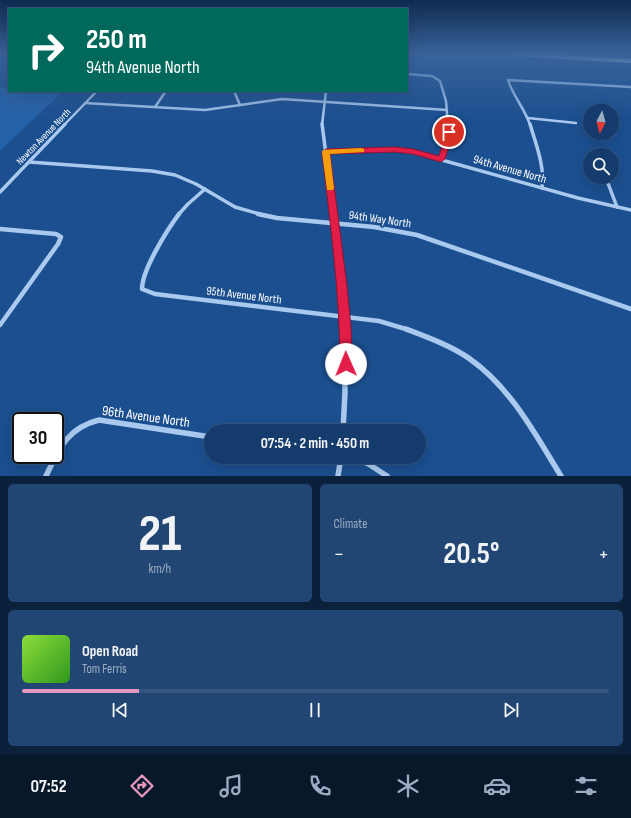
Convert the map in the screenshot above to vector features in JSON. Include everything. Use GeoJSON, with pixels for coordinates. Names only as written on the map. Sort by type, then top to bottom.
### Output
{"type":"FeatureCollection","features":[{"type":"Feature","properties":{"kind":"street"},"geometry":{"type":"LineString","coordinates":[[432,76],[437,78],[441,83],[447,110],[449,132],[441,159]]}},
{"type":"Feature","properties":{"kind":"street"},"geometry":{"type":"LineString","coordinates":[[542,188],[543,176],[541,161],[534,142],[528,118],[512,92],[508,80],[631,87]]}},
{"type":"Feature","properties":{"kind":"street","name":"Newton Avenue North"},"geometry":{"type":"LineString","coordinates":[[0,192],[96,92]]}},
{"type":"Feature","properties":{"kind":"street"},"geometry":{"type":"LineString","coordinates":[[155,107],[165,92]]}},
{"type":"Feature","properties":{"kind":"street"},"geometry":{"type":"LineString","coordinates":[[234,92],[240,105]]}},
{"type":"Feature","properties":{"kind":"street"},"geometry":{"type":"LineString","coordinates":[[326,92],[322,121],[344,317],[346,364],[343,424]]}},
{"type":"Feature","properties":{"kind":"street"},"geometry":{"type":"LineString","coordinates":[[85,103],[205,110],[276,100],[447,110]]}},
{"type":"Feature","properties":{"kind":"street"},"geometry":{"type":"LineString","coordinates":[[528,118],[576,122]]}},
{"type":"Feature","properties":{"kind":"street","name":"94th Avenue North"},"geometry":{"type":"LineString","coordinates":[[326,152],[395,150],[413,152],[542,188],[631,210]]}},
{"type":"Feature","properties":{"kind":"street","name":"94th Way North"},"geometry":{"type":"LineString","coordinates":[[28,162],[164,172],[186,179],[236,207],[248,212],[277,218],[374,227],[417,235],[631,310]]}},
{"type":"Feature","properties":{"kind":"street"},"geometry":{"type":"LineString","coordinates":[[608,184],[617,207]]}},
{"type":"Feature","properties":{"kind":"street","name":"95th Avenue North"},"geometry":{"type":"LineString","coordinates":[[205,189],[188,204],[170,226],[145,275],[142,289],[156,294],[394,324],[410,330],[469,358],[484,370],[501,387],[562,476]]}},
{"type":"Feature","properties":{"kind":"street"},"geometry":{"type":"LineString","coordinates":[[0,229],[56,234],[61,237],[58,244],[0,325]]}},
{"type":"Feature","properties":{"kind":"street","name":"96th Avenue North"},"geometry":{"type":"LineString","coordinates":[[46,476],[61,446],[69,435],[78,427],[89,422],[99,420],[204,436]]}},
{"type":"Feature","properties":{"kind":"street"},"geometry":{"type":"LineString","coordinates":[[338,476],[341,464]]}},
{"type":"Feature","properties":{"kind":"street"},"geometry":{"type":"LineString","coordinates":[[369,464],[387,476]]}},
{"type":"Feature","properties":{"kind":"shaded area"},"geometry":{"type":"Polygon","coordinates":[[[0,88],[8,88],[8,92],[62,92],[0,151],[0,88]]]}},
{"type":"Feature","properties":{"kind":"slow traffic"},"geometry":{"type":"LineString","coordinates":[[330,188],[326,152],[361,150]]}},
{"type":"Feature","properties":{"kind":"route"},"geometry":{"type":"LineString","coordinates":[[346,364],[342,286],[326,152],[384,149],[403,150],[441,159],[448,141],[449,132]]}}]}
